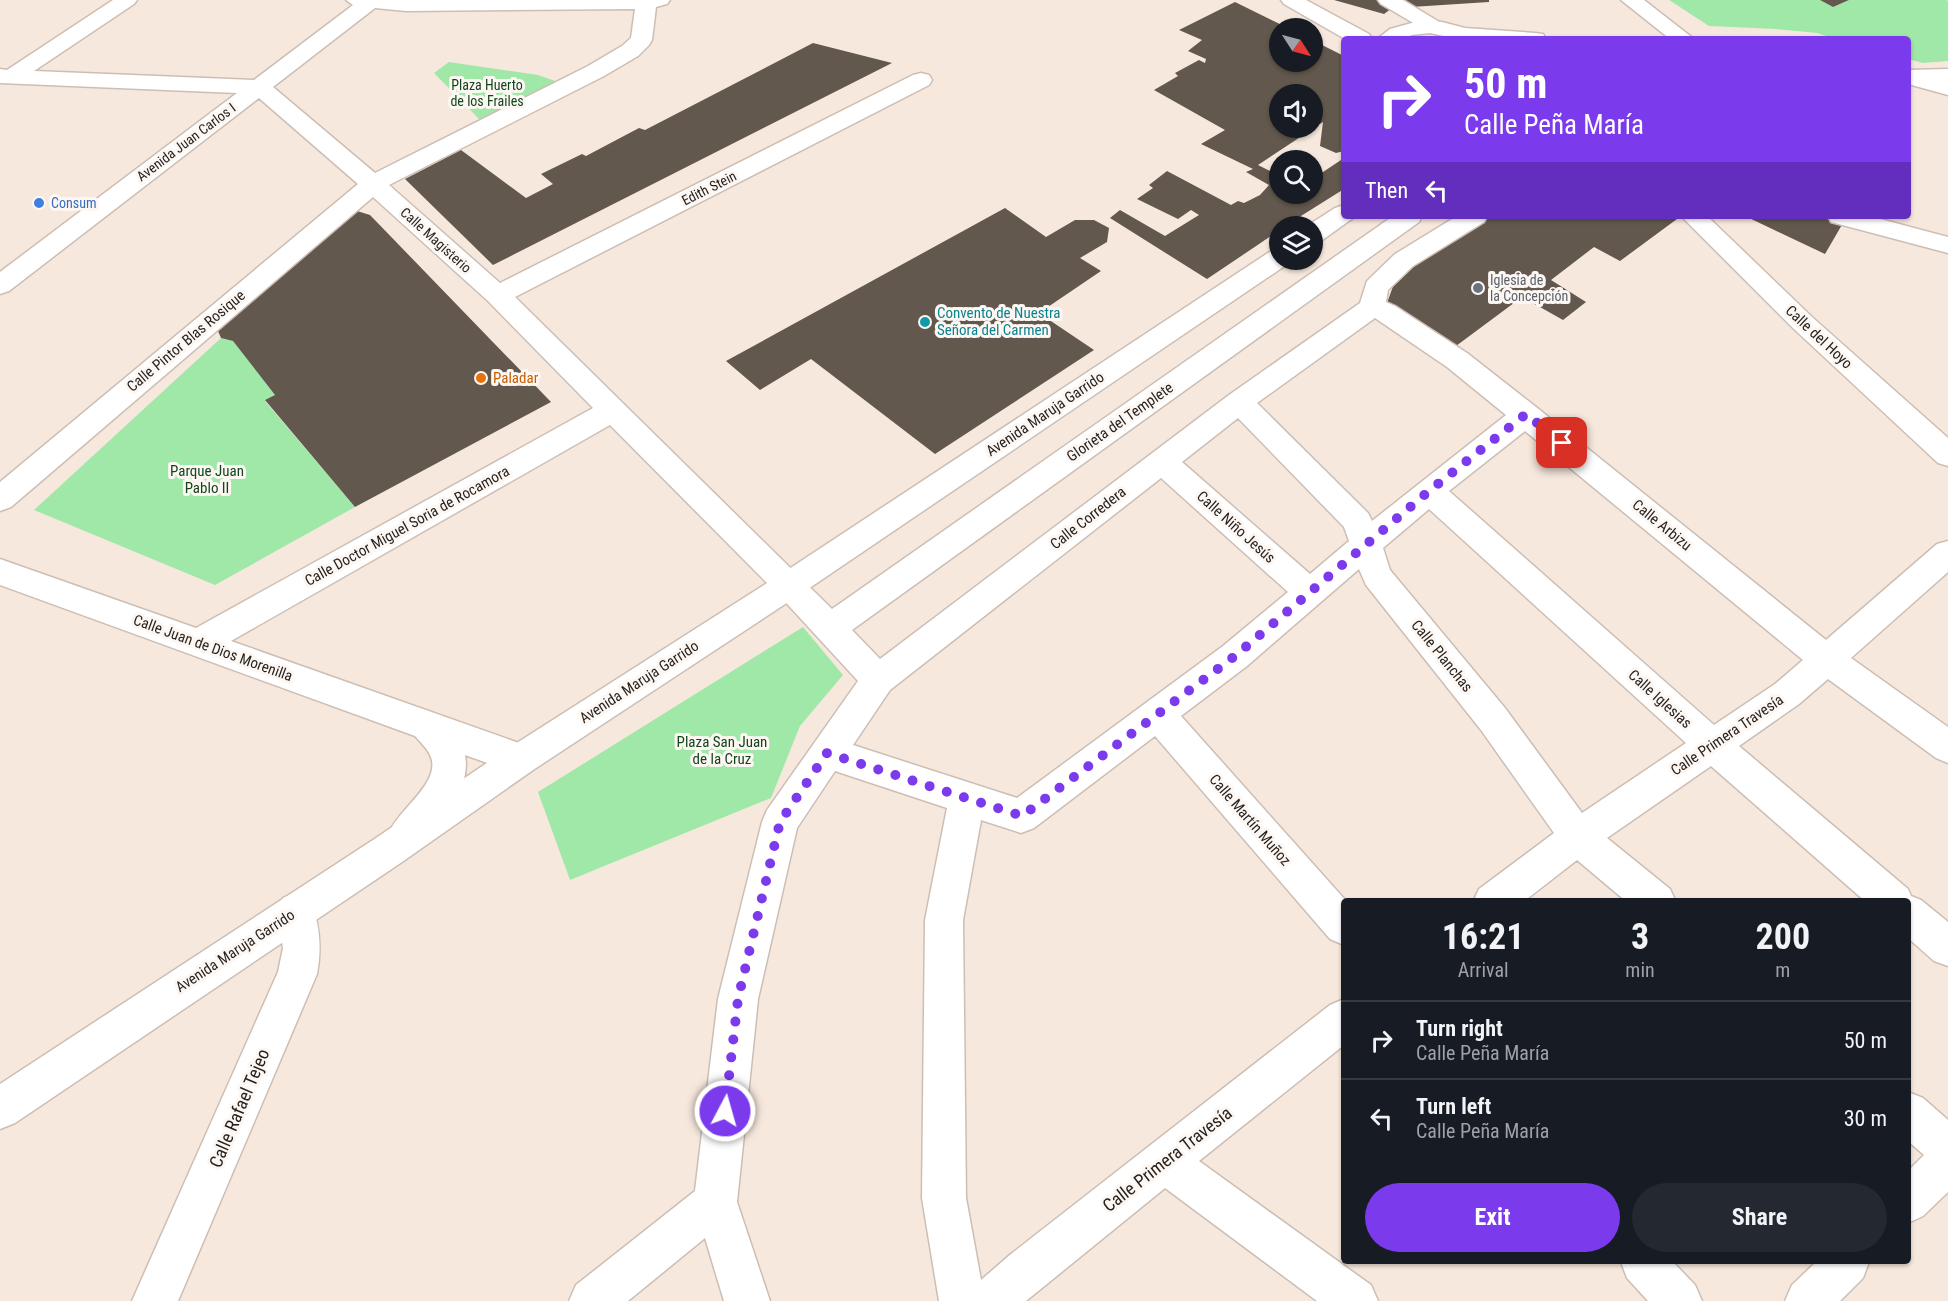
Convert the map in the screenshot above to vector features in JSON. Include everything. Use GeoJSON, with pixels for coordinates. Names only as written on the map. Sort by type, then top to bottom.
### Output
{"type":"FeatureCollection","features":[{"type":"Feature","properties":{"kind":"street"},"geometry":{"type":"LineString","coordinates":[[6,76],[127,0]]}},
{"type":"Feature","properties":{"kind":"street"},"geometry":{"type":"LineString","coordinates":[[1291,0],[1324,16],[1356,36]]}},
{"type":"Feature","properties":{"kind":"street"},"geometry":{"type":"LineString","coordinates":[[1389,0],[1434,27],[1465,36]]}},
{"type":"Feature","properties":{"kind":"street"},"geometry":{"type":"LineString","coordinates":[[1631,0],[1679,36]]}},
{"type":"Feature","properties":{"kind":"street"},"geometry":{"type":"LineString","coordinates":[[366,1],[406,5],[653,1]]}},
{"type":"Feature","properties":{"kind":"street","name":"Avenida Juan Carlos I"},"geometry":{"type":"LineString","coordinates":[[0,285],[259,87],[366,1]]}},
{"type":"Feature","properties":{"kind":"street","name":"Calle Pintor Blas Rosique"},"geometry":{"type":"LineString","coordinates":[[0,500],[373,184],[596,71],[630,51],[641,40],[653,1]]}},
{"type":"Feature","properties":{"kind":"street"},"geometry":{"type":"LineString","coordinates":[[1324,16],[1376,28],[1395,35],[1420,27],[1434,27]]}},
{"type":"Feature","properties":{"kind":"street"},"geometry":{"type":"LineString","coordinates":[[6,76],[259,87]]}},
{"type":"Feature","properties":{"kind":"street"},"geometry":{"type":"LineString","coordinates":[[1911,77],[1948,76]]}},
{"type":"Feature","properties":{"kind":"street"},"geometry":{"type":"LineString","coordinates":[[1911,78],[1948,88]]}},
{"type":"Feature","properties":{"kind":"street","name":"Edith Stein"},"geometry":{"type":"LineString","coordinates":[[497,295],[921,80]]}},
{"type":"Feature","properties":{"kind":"street","name":"Calle Magisterio"},"geometry":{"type":"LineString","coordinates":[[259,87],[373,184],[497,295],[789,585],[878,680]]}},
{"type":"Feature","properties":{"kind":"street"},"geometry":{"type":"LineString","coordinates":[[1323,227],[1341,215]]}},
{"type":"Feature","properties":{"kind":"street","name":"Glorieta del Templete"},"geometry":{"type":"LineString","coordinates":[[830,628],[1406,219]]}},
{"type":"Feature","properties":{"kind":"street"},"geometry":{"type":"LineString","coordinates":[[1372,307],[1376,287],[1404,260],[1470,219]]}},
{"type":"Feature","properties":{"kind":"street","name":"Calle del Hoyo"},"geometry":{"type":"LineString","coordinates":[[1700,219],[1803,323],[1948,455]]}},
{"type":"Feature","properties":{"kind":"street"},"geometry":{"type":"LineString","coordinates":[[1851,219],[1948,245]]}},
{"type":"Feature","properties":{"kind":"street","name":"Avenida Maruja Garrido"},"geometry":{"type":"LineString","coordinates":[[0,1108],[389,850],[521,759],[789,585],[1269,264]]}},
{"type":"Feature","properties":{"kind":"street","name":"Calle Corredera"},"geometry":{"type":"LineString","coordinates":[[715,1202],[738,999],[780,822],[878,680],[1239,402],[1372,307]]}},
{"type":"Feature","properties":{"kind":"street","name":"Calle Arbizu"},"geometry":{"type":"LineString","coordinates":[[1372,307],[1386,312],[1457,360],[1826,659],[1948,747]]}},
{"type":"Feature","properties":{"kind":"street","name":"Calle Planchas"},"geometry":{"type":"LineString","coordinates":[[1239,402],[1357,520],[1377,576],[1493,719],[1578,837],[1652,898]]}},
{"type":"Feature","properties":{"kind":"street","name":"Calle Doctor Miguel Soria de Rocamora"},"geometry":{"type":"LineString","coordinates":[[200,642],[613,410]]}},
{"type":"Feature","properties":{"kind":"street"},"geometry":{"type":"LineString","coordinates":[[827,753],[1022,816],[1071,781],[1156,713],[1235,656],[1429,491],[1526,414]]}},
{"type":"Feature","properties":{"kind":"street","name":"Calle Niño Jesús"},"geometry":{"type":"LineString","coordinates":[[1161,461],[1310,593]]}},
{"type":"Feature","properties":{"kind":"street","name":"Calle Iglesias"},"geometry":{"type":"LineString","coordinates":[[1429,491],[1712,745],[1890,898]]}},
{"type":"Feature","properties":{"kind":"street","name":"Calle Primera Travesía"},"geometry":{"type":"LineString","coordinates":[[1497,898],[1578,837],[1787,694],[1826,659],[1942,568]]}},
{"type":"Feature","properties":{"kind":"street","name":"Calle Juan de Dios Morenilla"},"geometry":{"type":"LineString","coordinates":[[0,572],[521,759]]}},
{"type":"Feature","properties":{"kind":"street","name":"Calle Martín Muñoz"},"geometry":{"type":"LineString","coordinates":[[1156,713],[1341,923]]}},
{"type":"Feature","properties":{"kind":"street"},"geometry":{"type":"LineString","coordinates":[[389,850],[423,816],[441,790],[449,769],[448,755],[426,724]]}},
{"type":"Feature","properties":{"kind":"street"},"geometry":{"type":"LineString","coordinates":[[962,1301],[944,1198],[944,920],[967,799]]}},
{"type":"Feature","properties":{"kind":"street","name":"Calle Rafael Tejeo"},"geometry":{"type":"LineString","coordinates":[[155,1301],[297,974],[302,948],[296,912]]}},
{"type":"Feature","properties":{"kind":"street"},"geometry":{"type":"LineString","coordinates":[[1911,916],[1948,947]]}},
{"type":"Feature","properties":{"kind":"street","name":"Calle Primera Travesía"},"geometry":{"type":"LineString","coordinates":[[992,1301],[1341,1021]]}},
{"type":"Feature","properties":{"kind":"street"},"geometry":{"type":"LineString","coordinates":[[1911,1116],[1948,1148]]}},
{"type":"Feature","properties":{"kind":"street"},"geometry":{"type":"LineString","coordinates":[[1165,1162],[1355,1301]]}},
{"type":"Feature","properties":{"kind":"street"},"geometry":{"type":"LineString","coordinates":[[1911,1198],[1948,1162]]}},
{"type":"Feature","properties":{"kind":"street"},"geometry":{"type":"LineString","coordinates":[[592,1301],[715,1202],[747,1301]]}},
{"type":"Feature","properties":{"kind":"street"},"geometry":{"type":"LineString","coordinates":[[1645,1264],[1679,1301]]}},
{"type":"Feature","properties":{"kind":"street"},"geometry":{"type":"LineString","coordinates":[[1808,1301],[1845,1264]]}},
{"type":"Feature","properties":{"kind":"green space"},"geometry":{"type":"Polygon","coordinates":[[[1669,0],[1820,0],[1833,7],[1849,0],[1946,0],[1948,1],[1948,61],[1923,63],[1911,60],[1911,36],[1826,36],[1776,29],[1709,26],[1669,0]]]}},
{"type":"Feature","properties":{"kind":"green space","name":"Plaza Huerto de los Frailes"},"geometry":{"type":"Polygon","coordinates":[[[449,62],[538,75],[561,83],[482,122],[434,73],[449,62]]]}},
{"type":"Feature","properties":{"kind":"green space","name":"Parque Juan Pablo II"},"geometry":{"type":"Polygon","coordinates":[[[221,338],[233,341],[275,395],[265,401],[355,507],[215,585],[34,510],[221,338]]]}},
{"type":"Feature","properties":{"kind":"green space","name":"Plaza San Juan de la Cruz"},"geometry":{"type":"Polygon","coordinates":[[[803,627],[843,675],[800,726],[771,798],[570,880],[538,792],[803,627]]]}},
{"type":"Feature","properties":{"kind":"building"},"geometry":{"type":"Polygon","coordinates":[[[1334,0],[1379,0],[1392,8],[1384,14],[1334,0]]]}},
{"type":"Feature","properties":{"kind":"building"},"geometry":{"type":"Polygon","coordinates":[[[1399,0],[1489,0],[1489,2],[1411,7],[1399,0]]]}},
{"type":"Feature","properties":{"kind":"building"},"geometry":{"type":"Polygon","coordinates":[[[1820,0],[1849,0],[1833,7],[1820,0]]]}},
{"type":"Feature","properties":{"kind":"building"},"geometry":{"type":"Polygon","coordinates":[[[1235,2],[1269,19],[1269,72],[1323,72],[1323,46],[1341,54],[1341,152],[1336,153],[1320,146],[1321,138],[1323,138],[1323,84],[1269,84],[1269,138],[1299,138],[1281,150],[1269,150],[1269,158],[1258,165],[1269,170],[1269,185],[1246,172],[1253,169],[1201,144],[1225,130],[1154,90],[1178,76],[1175,73],[1199,60],[1205,63],[1206,59],[1188,51],[1202,40],[1179,30],[1235,2]]]}},
{"type":"Feature","properties":{"kind":"building"},"geometry":{"type":"Polygon","coordinates":[[[813,43],[892,63],[493,265],[405,179],[461,150],[526,198],[553,184],[541,174],[582,154],[586,156],[639,128],[645,130],[813,43]]]}},
{"type":"Feature","properties":{"kind":"building"},"geometry":{"type":"Polygon","coordinates":[[[1341,160],[1341,191],[1323,202],[1323,172],[1341,160]]]}},
{"type":"Feature","properties":{"kind":"building"},"geometry":{"type":"Polygon","coordinates":[[[1167,171],[1231,205],[1238,201],[1244,203],[1260,195],[1269,185],[1269,204],[1320,204],[1301,216],[1269,216],[1269,237],[1207,279],[1110,218],[1120,210],[1165,236],[1199,215],[1191,210],[1178,219],[1137,199],[1153,188],[1149,185],[1167,171]]]}},
{"type":"Feature","properties":{"kind":"building","name":"Convento de Nuestra Señora del Carmen"},"geometry":{"type":"Polygon","coordinates":[[[1005,208],[1046,237],[1075,220],[1094,220],[1109,228],[1107,242],[1080,258],[1101,271],[1039,313],[1094,350],[935,454],[811,359],[760,390],[726,361],[1005,208]]]}},
{"type":"Feature","properties":{"kind":"building"},"geometry":{"type":"Polygon","coordinates":[[[357,211],[370,215],[551,402],[355,507],[265,400],[275,395],[233,341],[221,338],[218,331],[340,226],[340,219],[357,211]]]}},
{"type":"Feature","properties":{"kind":"building","name":"Iglesia de la Concepción"},"geometry":{"type":"Polygon","coordinates":[[[1484,219],[1677,219],[1620,261],[1594,247],[1551,280],[1586,302],[1563,320],[1522,297],[1456,346],[1387,303],[1396,278],[1484,219]]]}},
{"type":"Feature","properties":{"kind":"building"},"geometry":{"type":"Polygon","coordinates":[[[1751,219],[1829,219],[1843,223],[1825,254],[1751,219]]]}},
{"type":"Feature","properties":{"kind":"place","name":"Consum"},"geometry":{"type":"Point","coordinates":[39,203]}},
{"type":"Feature","properties":{"kind":"place","name":"Iglesia de la Concepción"},"geometry":{"type":"Point","coordinates":[1478,288]}},
{"type":"Feature","properties":{"kind":"place","name":"Convento de Nuestra Señora del Carmen"},"geometry":{"type":"Point","coordinates":[925,322]}},
{"type":"Feature","properties":{"kind":"place","name":"Paladar"},"geometry":{"type":"Point","coordinates":[481,378]}},
{"type":"Feature","properties":{"kind":"route"},"geometry":{"type":"LineString","coordinates":[[725,1111],[738,999],[780,822],[827,753],[1022,816],[1071,781],[1156,713],[1235,656],[1429,491],[1526,414],[1562,443]]}}]}
